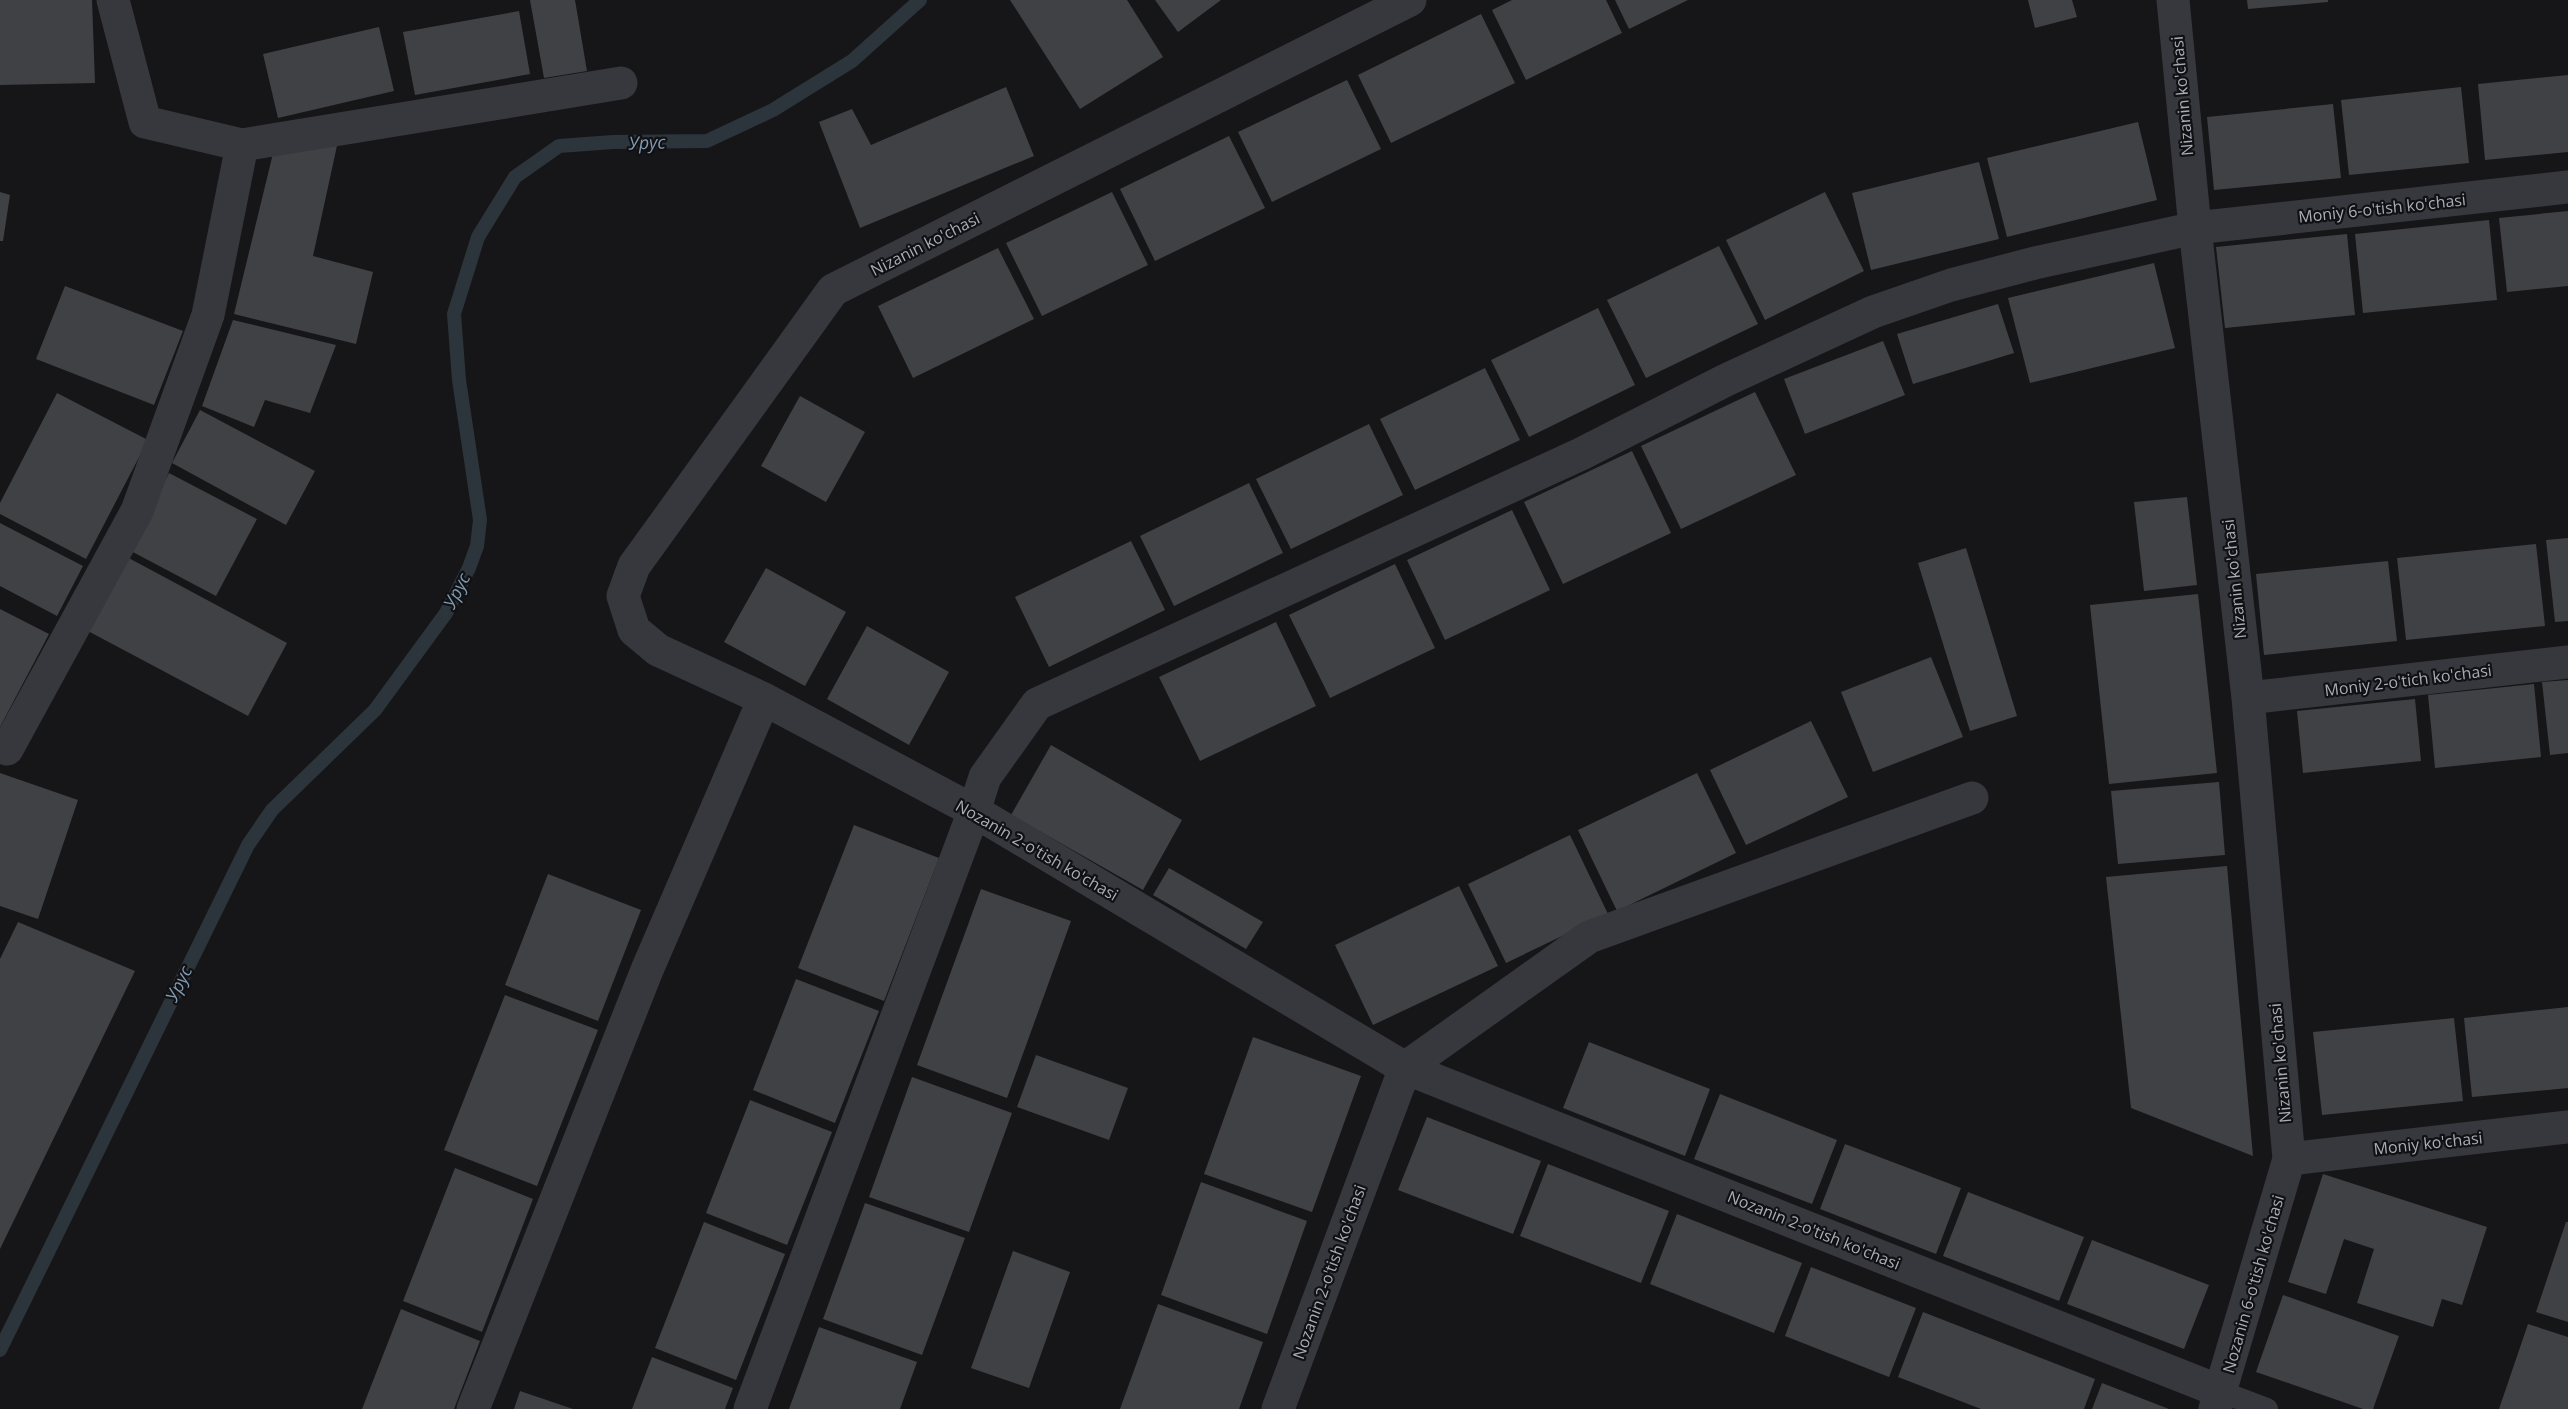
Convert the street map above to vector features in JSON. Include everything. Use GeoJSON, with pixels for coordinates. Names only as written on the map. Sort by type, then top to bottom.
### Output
{"type":"FeatureCollection","features":[{"type":"Feature","properties":{"kind":"street"},"geometry":{"type":"LineString","coordinates":[[113,0],[145,122],[242,145],[621,83]]}},
{"type":"Feature","properties":{"kind":"street","name":"Nizanin ko'chasi"},"geometry":{"type":"LineString","coordinates":[[658,650],[634,630],[622,596],[634,566],[833,290],[1410,0]]}},
{"type":"Feature","properties":{"kind":"street","name":"Nizanin ko'chasi"},"geometry":{"type":"LineString","coordinates":[[2173,0],[2195,228],[2248,698],[2289,1159]]}},
{"type":"Feature","properties":{"kind":"street"},"geometry":{"type":"LineString","coordinates":[[7,749],[137,511],[208,315],[242,145]]}},
{"type":"Feature","properties":{"kind":"street","name":"Moniy 6-o'tish ko'chasi"},"geometry":{"type":"LineString","coordinates":[[750,1409],[974,811],[984,777],[1037,704],[1581,453],[1726,380],[1873,312],[1952,285],[2035,263],[2195,228],[2568,187]]}},
{"type":"Feature","properties":{"kind":"street","name":"Nozanin 2-o'tish ko'chasi"},"geometry":{"type":"LineString","coordinates":[[658,650],[764,699],[974,811],[1406,1068],[2219,1401]]}},
{"type":"Feature","properties":{"kind":"street","name":"Moniy 2-o'tich ko'chasi"},"geometry":{"type":"LineString","coordinates":[[2248,698],[2568,662]]}},
{"type":"Feature","properties":{"kind":"street"},"geometry":{"type":"LineString","coordinates":[[473,1409],[647,970],[764,699]]}},
{"type":"Feature","properties":{"kind":"street"},"geometry":{"type":"LineString","coordinates":[[1406,1068],[1588,938],[1972,798]]}},
{"type":"Feature","properties":{"kind":"street","name":"Nozanin 2-o'tish ko'chasi"},"geometry":{"type":"LineString","coordinates":[[1278,1409],[1406,1068]]}},
{"type":"Feature","properties":{"kind":"street","name":"Moniy ko'chasi"},"geometry":{"type":"LineString","coordinates":[[2289,1159],[2568,1127]]}},
{"type":"Feature","properties":{"kind":"street","name":"Nozanin 6-o'tish ko'chasi"},"geometry":{"type":"LineString","coordinates":[[2219,1401],[2289,1159]]}},
{"type":"Feature","properties":{"kind":"lane"},"geometry":{"type":"LineString","coordinates":[[2219,1401],[2266,1409]]}},
{"type":"Feature","properties":{"kind":"building"},"geometry":{"type":"Polygon","coordinates":[[[0,0],[92,0],[95,83],[0,85],[0,0]]]}},
{"type":"Feature","properties":{"kind":"building"},"geometry":{"type":"Polygon","coordinates":[[[530,0],[575,0],[587,71],[544,78],[530,0]]]}},
{"type":"Feature","properties":{"kind":"building"},"geometry":{"type":"Polygon","coordinates":[[[1010,0],[1127,0],[1163,57],[1080,109],[1010,0]]]}},
{"type":"Feature","properties":{"kind":"building"},"geometry":{"type":"Polygon","coordinates":[[[1155,0],[1221,0],[1178,32],[1155,0]]]}},
{"type":"Feature","properties":{"kind":"building"},"geometry":{"type":"Polygon","coordinates":[[[1512,0],[1606,0],[1622,33],[1526,80],[1492,10],[1512,0]]]}},
{"type":"Feature","properties":{"kind":"building"},"geometry":{"type":"Polygon","coordinates":[[[1615,0],[1688,0],[1629,29],[1615,0]]]}},
{"type":"Feature","properties":{"kind":"building"},"geometry":{"type":"Polygon","coordinates":[[[2028,0],[2072,0],[2077,17],[2035,28],[2028,0]]]}},
{"type":"Feature","properties":{"kind":"building"},"geometry":{"type":"Polygon","coordinates":[[[2247,0],[2328,0],[2328,2],[2248,9],[2247,0]]]}},
{"type":"Feature","properties":{"kind":"building"},"geometry":{"type":"Polygon","coordinates":[[[519,11],[530,74],[415,95],[403,32],[519,11]]]}},
{"type":"Feature","properties":{"kind":"building"},"geometry":{"type":"Polygon","coordinates":[[[1481,14],[1515,83],[1391,143],[1358,75],[1481,14]]]}},
{"type":"Feature","properties":{"kind":"building"},"geometry":{"type":"Polygon","coordinates":[[[379,27],[394,91],[278,118],[263,54],[379,27]]]}},
{"type":"Feature","properties":{"kind":"building"},"geometry":{"type":"Polygon","coordinates":[[[2568,75],[2568,152],[2485,160],[2478,84],[2568,75]]]}},
{"type":"Feature","properties":{"kind":"building"},"geometry":{"type":"Polygon","coordinates":[[[1347,80],[1381,149],[1272,202],[1238,132],[1347,80]]]}},
{"type":"Feature","properties":{"kind":"building"},"geometry":{"type":"Polygon","coordinates":[[[1006,87],[1034,156],[860,228],[819,122],[852,109],[871,145],[1006,87]]]}},
{"type":"Feature","properties":{"kind":"building"},"geometry":{"type":"Polygon","coordinates":[[[2461,87],[2469,163],[2349,175],[2341,100],[2461,87]]]}},
{"type":"Feature","properties":{"kind":"building"},"geometry":{"type":"Polygon","coordinates":[[[2333,104],[2341,178],[2214,190],[2207,117],[2333,104]]]}},
{"type":"Feature","properties":{"kind":"building"},"geometry":{"type":"Polygon","coordinates":[[[2138,122],[2157,200],[2007,237],[1987,158],[2138,122]]]}},
{"type":"Feature","properties":{"kind":"building"},"geometry":{"type":"Polygon","coordinates":[[[340,132],[313,256],[373,272],[356,344],[234,314],[276,141],[340,132]]]}},
{"type":"Feature","properties":{"kind":"building"},"geometry":{"type":"Polygon","coordinates":[[[1229,136],[1265,208],[1155,261],[1120,189],[1229,136]]]}},
{"type":"Feature","properties":{"kind":"building"},"geometry":{"type":"Polygon","coordinates":[[[1979,162],[1999,239],[1871,270],[1852,193],[1979,162]]]}},
{"type":"Feature","properties":{"kind":"building"},"geometry":{"type":"Polygon","coordinates":[[[0,192],[10,195],[3,241],[0,241],[0,192]]]}},
{"type":"Feature","properties":{"kind":"building"},"geometry":{"type":"Polygon","coordinates":[[[1112,192],[1148,265],[1042,316],[1006,243],[1112,192]]]}},
{"type":"Feature","properties":{"kind":"building"},"geometry":{"type":"Polygon","coordinates":[[[1825,192],[1864,271],[1765,320],[1726,240],[1825,192]]]}},
{"type":"Feature","properties":{"kind":"building"},"geometry":{"type":"Polygon","coordinates":[[[2568,211],[2568,286],[2507,292],[2499,218],[2568,211]]]}},
{"type":"Feature","properties":{"kind":"building"},"geometry":{"type":"Polygon","coordinates":[[[2489,220],[2497,300],[2363,313],[2355,234],[2489,220]]]}},
{"type":"Feature","properties":{"kind":"building"},"geometry":{"type":"Polygon","coordinates":[[[2347,234],[2355,315],[2225,328],[2216,247],[2347,234]]]}},
{"type":"Feature","properties":{"kind":"building"},"geometry":{"type":"Polygon","coordinates":[[[1719,246],[1758,324],[1646,378],[1607,300],[1719,246]]]}},
{"type":"Feature","properties":{"kind":"building"},"geometry":{"type":"Polygon","coordinates":[[[998,248],[1034,319],[913,378],[878,306],[998,248]]]}},
{"type":"Feature","properties":{"kind":"building"},"geometry":{"type":"Polygon","coordinates":[[[2154,263],[2175,348],[2030,383],[2008,298],[2154,263]]]}},
{"type":"Feature","properties":{"kind":"building"},"geometry":{"type":"Polygon","coordinates":[[[65,286],[183,331],[154,405],[36,359],[65,286]]]}},
{"type":"Feature","properties":{"kind":"building"},"geometry":{"type":"Polygon","coordinates":[[[1998,304],[2014,353],[1913,384],[1897,334],[1998,304]]]}},
{"type":"Feature","properties":{"kind":"building"},"geometry":{"type":"Polygon","coordinates":[[[1598,308],[1635,385],[1529,437],[1491,360],[1598,308]]]}},
{"type":"Feature","properties":{"kind":"building"},"geometry":{"type":"Polygon","coordinates":[[[233,320],[336,345],[310,413],[265,400],[254,427],[202,406],[233,320]]]}},
{"type":"Feature","properties":{"kind":"building"},"geometry":{"type":"Polygon","coordinates":[[[1883,341],[1905,395],[1805,434],[1784,379],[1883,341]]]}},
{"type":"Feature","properties":{"kind":"building"},"geometry":{"type":"Polygon","coordinates":[[[1485,368],[1520,440],[1415,490],[1380,419],[1485,368]]]}},
{"type":"Feature","properties":{"kind":"building"},"geometry":{"type":"Polygon","coordinates":[[[1755,392],[1796,475],[1681,529],[1641,446],[1755,392]]]}},
{"type":"Feature","properties":{"kind":"building"},"geometry":{"type":"Polygon","coordinates":[[[57,393],[148,440],[86,559],[0,514],[0,503],[57,393]]]}},
{"type":"Feature","properties":{"kind":"building"},"geometry":{"type":"Polygon","coordinates":[[[800,396],[865,432],[826,502],[761,466],[800,396]]]}},
{"type":"Feature","properties":{"kind":"building"},"geometry":{"type":"Polygon","coordinates":[[[200,410],[315,471],[286,525],[172,463],[200,410]]]}},
{"type":"Feature","properties":{"kind":"building"},"geometry":{"type":"Polygon","coordinates":[[[1369,424],[1403,495],[1291,549],[1256,479],[1369,424]]]}},
{"type":"Feature","properties":{"kind":"building"},"geometry":{"type":"Polygon","coordinates":[[[1632,451],[1671,533],[1563,584],[1524,502],[1632,451]]]}},
{"type":"Feature","properties":{"kind":"building"},"geometry":{"type":"Polygon","coordinates":[[[169,473],[257,519],[216,596],[129,550],[169,473]]]}},
{"type":"Feature","properties":{"kind":"building"},"geometry":{"type":"Polygon","coordinates":[[[1249,483],[1283,553],[1174,606],[1140,536],[1249,483]]]}},
{"type":"Feature","properties":{"kind":"building"},"geometry":{"type":"Polygon","coordinates":[[[2187,497],[2197,585],[2144,591],[2134,502],[2187,497]]]}},
{"type":"Feature","properties":{"kind":"building"},"geometry":{"type":"Polygon","coordinates":[[[1512,510],[1550,590],[1445,640],[1407,560],[1512,510]]]}},
{"type":"Feature","properties":{"kind":"building"},"geometry":{"type":"Polygon","coordinates":[[[0,523],[83,566],[57,616],[0,586],[0,523]]]}},
{"type":"Feature","properties":{"kind":"building"},"geometry":{"type":"Polygon","coordinates":[[[2568,538],[2568,621],[2555,622],[2546,540],[2568,538]]]}},
{"type":"Feature","properties":{"kind":"building"},"geometry":{"type":"Polygon","coordinates":[[[1131,541],[1165,610],[1049,667],[1015,597],[1131,541]]]}},
{"type":"Feature","properties":{"kind":"building"},"geometry":{"type":"Polygon","coordinates":[[[2536,544],[2545,626],[2406,640],[2397,558],[2536,544]]]}},
{"type":"Feature","properties":{"kind":"building"},"geometry":{"type":"Polygon","coordinates":[[[1966,548],[2017,716],[1970,731],[1918,563],[1966,548]]]}},
{"type":"Feature","properties":{"kind":"building"},"geometry":{"type":"Polygon","coordinates":[[[125,556],[287,643],[248,716],[86,630],[125,556]]]}},
{"type":"Feature","properties":{"kind":"building"},"geometry":{"type":"Polygon","coordinates":[[[2388,561],[2397,641],[2264,655],[2256,574],[2388,561]]]}},
{"type":"Feature","properties":{"kind":"building"},"geometry":{"type":"Polygon","coordinates":[[[1395,564],[1435,648],[1330,698],[1289,615],[1395,564]]]}},
{"type":"Feature","properties":{"kind":"building"},"geometry":{"type":"Polygon","coordinates":[[[766,568],[846,612],[805,686],[724,642],[766,568]]]}},
{"type":"Feature","properties":{"kind":"building"},"geometry":{"type":"Polygon","coordinates":[[[2198,594],[2217,773],[2109,784],[2090,605],[2198,594]]]}},
{"type":"Feature","properties":{"kind":"building"},"geometry":{"type":"Polygon","coordinates":[[[0,609],[49,634],[0,727],[0,609]]]}},
{"type":"Feature","properties":{"kind":"building"},"geometry":{"type":"Polygon","coordinates":[[[1276,622],[1316,706],[1200,761],[1159,677],[1276,622]]]}},
{"type":"Feature","properties":{"kind":"building"},"geometry":{"type":"Polygon","coordinates":[[[867,626],[949,672],[909,745],[827,699],[867,626]]]}},
{"type":"Feature","properties":{"kind":"building"},"geometry":{"type":"Polygon","coordinates":[[[1931,657],[1963,737],[1873,772],[1841,692],[1931,657]]]}},
{"type":"Feature","properties":{"kind":"building"},"geometry":{"type":"Polygon","coordinates":[[[2568,680],[2568,753],[2550,755],[2542,682],[2568,680]]]}},
{"type":"Feature","properties":{"kind":"building"},"geometry":{"type":"Polygon","coordinates":[[[2534,684],[2541,757],[2435,768],[2428,695],[2534,684]]]}},
{"type":"Feature","properties":{"kind":"building"},"geometry":{"type":"Polygon","coordinates":[[[2415,699],[2421,761],[2303,773],[2297,711],[2415,699]]]}},
{"type":"Feature","properties":{"kind":"building"},"geometry":{"type":"Polygon","coordinates":[[[1811,721],[1848,797],[1746,845],[1710,770],[1811,721]]]}},
{"type":"Feature","properties":{"kind":"building"},"geometry":{"type":"Polygon","coordinates":[[[1051,745],[1182,820],[1143,890],[1011,815],[1051,745]]]}},
{"type":"Feature","properties":{"kind":"building"},"geometry":{"type":"Polygon","coordinates":[[[0,773],[78,800],[38,919],[0,906],[0,773]]]}},
{"type":"Feature","properties":{"kind":"building"},"geometry":{"type":"Polygon","coordinates":[[[1697,773],[1736,853],[1617,911],[1578,830],[1697,773]]]}},
{"type":"Feature","properties":{"kind":"building"},"geometry":{"type":"Polygon","coordinates":[[[2219,782],[2225,855],[2118,864],[2111,791],[2219,782]]]}},
{"type":"Feature","properties":{"kind":"building"},"geometry":{"type":"Polygon","coordinates":[[[854,825],[939,858],[884,1001],[798,968],[854,825]]]}},
{"type":"Feature","properties":{"kind":"building"},"geometry":{"type":"Polygon","coordinates":[[[1570,835],[1608,914],[1506,963],[1468,884],[1570,835]]]}},
{"type":"Feature","properties":{"kind":"building"},"geometry":{"type":"Polygon","coordinates":[[[2227,866],[2253,1156],[2131,1108],[2106,877],[2227,866]]]}},
{"type":"Feature","properties":{"kind":"building"},"geometry":{"type":"Polygon","coordinates":[[[1169,868],[1263,922],[1246,949],[1153,895],[1169,868]]]}},
{"type":"Feature","properties":{"kind":"building"},"geometry":{"type":"Polygon","coordinates":[[[548,874],[641,910],[598,1021],[505,985],[548,874]]]}},
{"type":"Feature","properties":{"kind":"building"},"geometry":{"type":"Polygon","coordinates":[[[1459,886],[1498,966],[1373,1025],[1335,945],[1459,886]]]}},
{"type":"Feature","properties":{"kind":"building"},"geometry":{"type":"Polygon","coordinates":[[[981,889],[1071,921],[1007,1098],[917,1065],[981,889]]]}},
{"type":"Feature","properties":{"kind":"building"},"geometry":{"type":"Polygon","coordinates":[[[18,922],[135,971],[0,1249],[0,959],[18,922]]]}},
{"type":"Feature","properties":{"kind":"building"},"geometry":{"type":"Polygon","coordinates":[[[796,979],[879,1011],[835,1123],[753,1090],[796,979]]]}},
{"type":"Feature","properties":{"kind":"building"},"geometry":{"type":"Polygon","coordinates":[[[505,995],[598,1030],[537,1186],[444,1150],[505,995]]]}},
{"type":"Feature","properties":{"kind":"building"},"geometry":{"type":"Polygon","coordinates":[[[2568,1007],[2568,1088],[2472,1097],[2464,1018],[2568,1007]]]}},
{"type":"Feature","properties":{"kind":"building"},"geometry":{"type":"Polygon","coordinates":[[[2454,1018],[2463,1101],[2322,1115],[2313,1032],[2454,1018]]]}},
{"type":"Feature","properties":{"kind":"building"},"geometry":{"type":"Polygon","coordinates":[[[1253,1037],[1361,1076],[1312,1212],[1204,1174],[1253,1037]]]}},
{"type":"Feature","properties":{"kind":"building"},"geometry":{"type":"Polygon","coordinates":[[[1589,1042],[1710,1089],[1685,1156],[1563,1108],[1589,1042]]]}},
{"type":"Feature","properties":{"kind":"building"},"geometry":{"type":"Polygon","coordinates":[[[1036,1055],[1128,1088],[1109,1140],[1017,1107],[1036,1055]]]}},
{"type":"Feature","properties":{"kind":"building"},"geometry":{"type":"Polygon","coordinates":[[[912,1077],[1012,1113],[969,1232],[869,1197],[912,1077]]]}},
{"type":"Feature","properties":{"kind":"building"},"geometry":{"type":"Polygon","coordinates":[[[1720,1094],[1837,1140],[1812,1204],[1694,1159],[1720,1094]]]}},
{"type":"Feature","properties":{"kind":"building"},"geometry":{"type":"Polygon","coordinates":[[[750,1100],[832,1132],[787,1245],[706,1213],[750,1100]]]}},
{"type":"Feature","properties":{"kind":"building"},"geometry":{"type":"Polygon","coordinates":[[[1427,1117],[1541,1161],[1513,1234],[1398,1190],[1427,1117]]]}},
{"type":"Feature","properties":{"kind":"building"},"geometry":{"type":"Polygon","coordinates":[[[1845,1144],[1961,1188],[1936,1254],[1820,1209],[1845,1144]]]}},
{"type":"Feature","properties":{"kind":"building"},"geometry":{"type":"Polygon","coordinates":[[[1548,1164],[1669,1211],[1641,1283],[1520,1236],[1548,1164]]]}},
{"type":"Feature","properties":{"kind":"building"},"geometry":{"type":"Polygon","coordinates":[[[455,1168],[533,1199],[482,1332],[403,1301],[455,1168]]]}},
{"type":"Feature","properties":{"kind":"building"},"geometry":{"type":"Polygon","coordinates":[[[2323,1174],[2487,1227],[2462,1305],[2442,1299],[2433,1327],[2357,1303],[2374,1249],[2344,1239],[2326,1294],[2288,1282],[2323,1174]]]}},
{"type":"Feature","properties":{"kind":"building"},"geometry":{"type":"Polygon","coordinates":[[[1201,1182],[1307,1221],[1267,1334],[1161,1295],[1201,1182]]]}},
{"type":"Feature","properties":{"kind":"building"},"geometry":{"type":"Polygon","coordinates":[[[1968,1192],[2084,1237],[2059,1301],[1943,1256],[1968,1192]]]}},
{"type":"Feature","properties":{"kind":"building"},"geometry":{"type":"Polygon","coordinates":[[[865,1203],[965,1238],[922,1355],[823,1319],[865,1203]]]}},
{"type":"Feature","properties":{"kind":"building"},"geometry":{"type":"Polygon","coordinates":[[[1677,1214],[1802,1263],[1774,1333],[1650,1284],[1677,1214]]]}},
{"type":"Feature","properties":{"kind":"building"},"geometry":{"type":"Polygon","coordinates":[[[704,1222],[785,1254],[736,1380],[655,1348],[704,1222]]]}},
{"type":"Feature","properties":{"kind":"building"},"geometry":{"type":"Polygon","coordinates":[[[2566,1222],[2568,1222],[2568,1322],[2536,1312],[2566,1222]]]}},
{"type":"Feature","properties":{"kind":"building"},"geometry":{"type":"Polygon","coordinates":[[[2092,1240],[2209,1285],[2184,1349],[2067,1304],[2092,1240]]]}},
{"type":"Feature","properties":{"kind":"building"},"geometry":{"type":"Polygon","coordinates":[[[1013,1251],[1070,1272],[1029,1388],[971,1368],[1013,1251]]]}},
{"type":"Feature","properties":{"kind":"building"},"geometry":{"type":"Polygon","coordinates":[[[1811,1267],[1916,1308],[1889,1377],[1785,1336],[1811,1267]]]}},
{"type":"Feature","properties":{"kind":"building"},"geometry":{"type":"Polygon","coordinates":[[[2283,1295],[2399,1336],[2373,1409],[2363,1409],[2256,1372],[2283,1295]]]}},
{"type":"Feature","properties":{"kind":"building"},"geometry":{"type":"Polygon","coordinates":[[[1158,1304],[1263,1342],[1239,1409],[1120,1409],[1158,1304]]]}},
{"type":"Feature","properties":{"kind":"building"},"geometry":{"type":"Polygon","coordinates":[[[401,1309],[480,1341],[454,1409],[362,1409],[401,1309]]]}},
{"type":"Feature","properties":{"kind":"building"},"geometry":{"type":"Polygon","coordinates":[[[1923,1312],[2095,1379],[2084,1409],[1981,1409],[1898,1377],[1923,1312]]]}},
{"type":"Feature","properties":{"kind":"building"},"geometry":{"type":"Polygon","coordinates":[[[2528,1324],[2568,1337],[2568,1409],[2499,1409],[2528,1324]]]}},
{"type":"Feature","properties":{"kind":"building"},"geometry":{"type":"Polygon","coordinates":[[[819,1327],[917,1362],[900,1409],[789,1409],[819,1327]]]}},
{"type":"Feature","properties":{"kind":"building"},"geometry":{"type":"Polygon","coordinates":[[[652,1357],[733,1388],[725,1409],[632,1409],[652,1357]]]}},
{"type":"Feature","properties":{"kind":"building"},"geometry":{"type":"Polygon","coordinates":[[[2102,1383],[2169,1409],[2092,1409],[2102,1383]]]}},
{"type":"Feature","properties":{"kind":"building"},"geometry":{"type":"Polygon","coordinates":[[[520,1391],[573,1409],[514,1409],[520,1391]]]}},
{"type":"Feature","properties":{"kind":"waterway","name":"Урус"},"geometry":{"type":"LineString","coordinates":[[0,1350],[248,845],[272,810],[375,710],[446,613],[469,568],[477,546],[480,520],[459,380],[454,314],[478,237],[515,177],[559,146],[613,142],[707,141],[773,110],[852,61],[920,0]]}}]}
